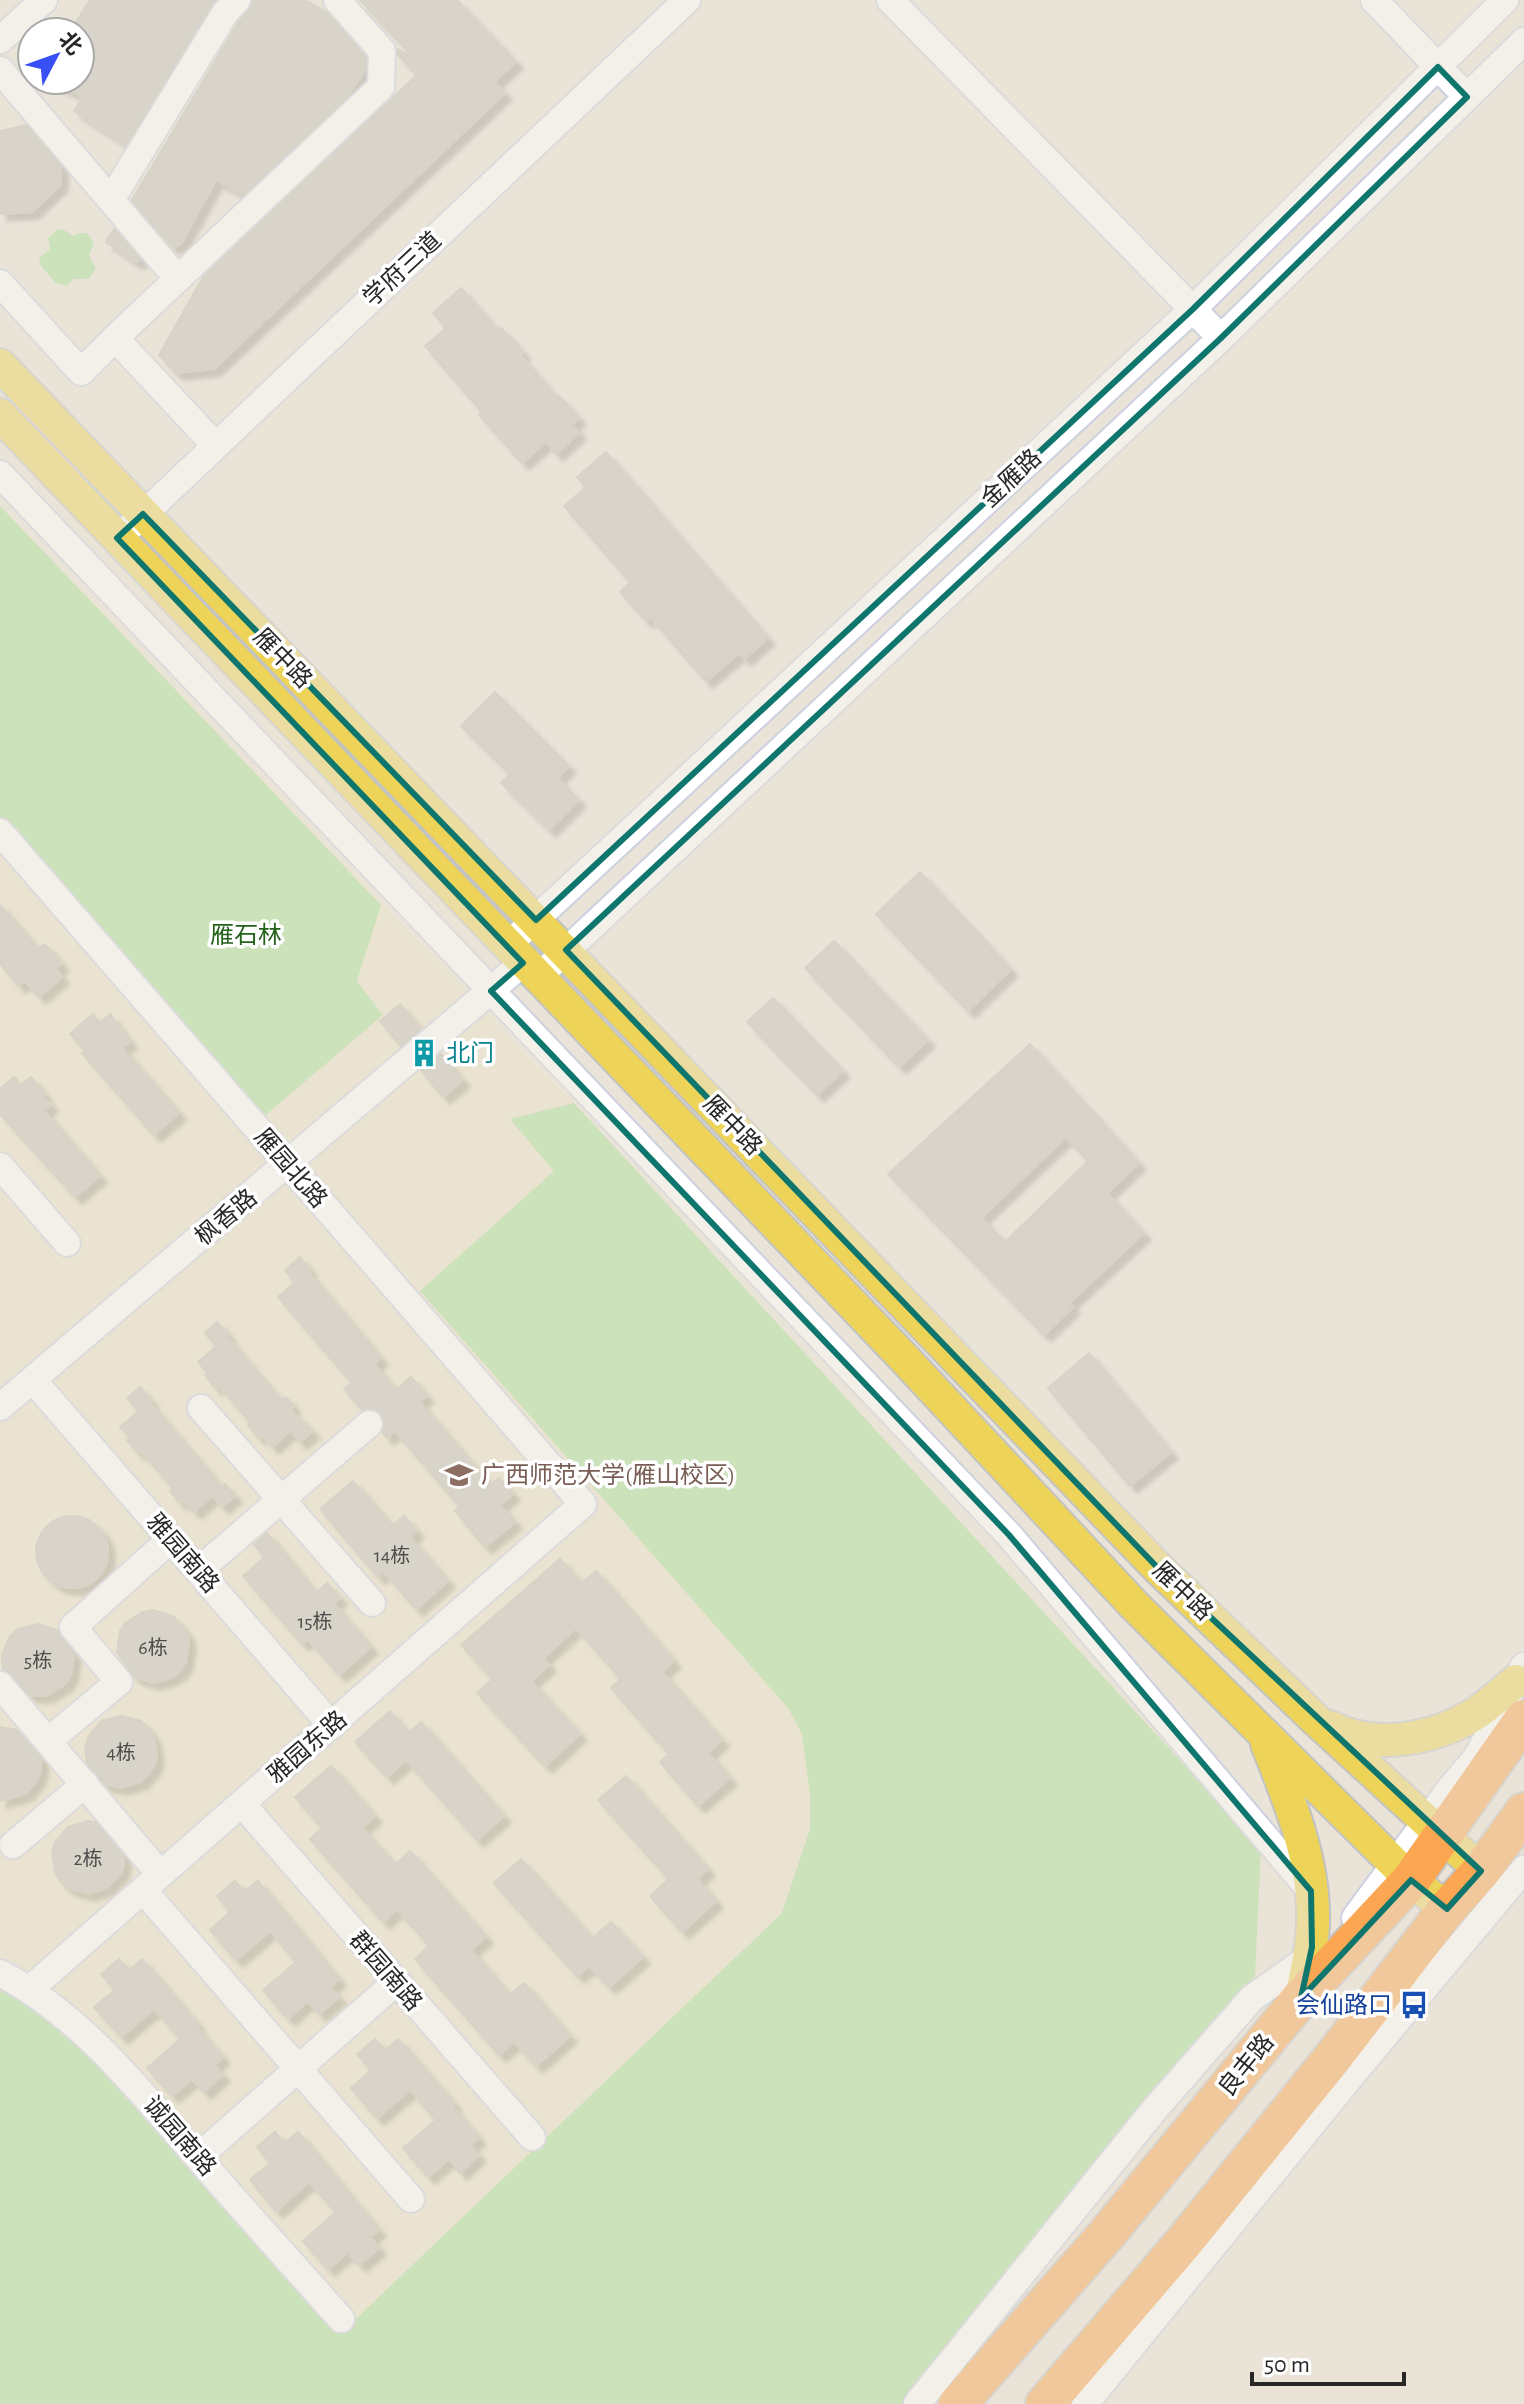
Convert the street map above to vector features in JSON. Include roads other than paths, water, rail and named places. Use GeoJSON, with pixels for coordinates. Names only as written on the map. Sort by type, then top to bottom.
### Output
{"type":"FeatureCollection","features":[{"type":"Feature","properties":{"kind":"highway","name":"良丰路"},"geometry":{"type":"LineString","coordinates":[[958,2404],[1106,2235],[1524,1719]]}},
{"type":"Feature","properties":{"kind":"highway"},"geometry":{"type":"LineString","coordinates":[[1045,2404],[1183,2243],[1334,2056],[1447,1909],[1481,1871],[1524,1812]]}},
{"type":"Feature","properties":{"kind":"main road","name":"雁中路"},"geometry":{"type":"LineString","coordinates":[[0,365],[1156,1566],[1316,1720],[1481,1871]]}},
{"type":"Feature","properties":{"kind":"main road","name":"雁中路"},"geometry":{"type":"LineString","coordinates":[[0,415],[881,1334],[1134,1605],[1403,1872],[1447,1909]]}},
{"type":"Feature","properties":{"kind":"main road"},"geometry":{"type":"LineString","coordinates":[[1316,1720],[1346,1736],[1365,1739],[1421,1736],[1446,1729],[1479,1711],[1520,1674]]}},
{"type":"Feature","properties":{"kind":"main road"},"geometry":{"type":"LineString","coordinates":[[1262,1730],[1288,1798],[1306,1859],[1311,1891],[1310,1957],[1301,1998]]}},
{"type":"Feature","properties":{"kind":"street"},"geometry":{"type":"LineString","coordinates":[[0,40],[44,0]]}},
{"type":"Feature","properties":{"kind":"street"},"geometry":{"type":"LineString","coordinates":[[111,200],[225,13],[237,0]]}},
{"type":"Feature","properties":{"kind":"street"},"geometry":{"type":"LineString","coordinates":[[0,283],[81,372],[381,87],[382,51],[337,0]]}},
{"type":"Feature","properties":{"kind":"street","name":"学府三道"},"geometry":{"type":"LineString","coordinates":[[117,538],[687,0]]}},
{"type":"Feature","properties":{"kind":"street"},"geometry":{"type":"LineString","coordinates":[[890,0],[1221,338]]}},
{"type":"Feature","properties":{"kind":"street"},"geometry":{"type":"LineString","coordinates":[[1374,0],[1467,97]]}},
{"type":"Feature","properties":{"kind":"street","name":"金雁路"},"geometry":{"type":"LineString","coordinates":[[523,962],[536,920],[1193,309],[1505,0]]}},
{"type":"Feature","properties":{"kind":"street","name":"金雁路"},"geometry":{"type":"LineString","coordinates":[[523,962],[566,950],[1221,338],[1524,41]]}},
{"type":"Feature","properties":{"kind":"street"},"geometry":{"type":"LineString","coordinates":[[0,70],[178,279]]}},
{"type":"Feature","properties":{"kind":"street"},"geometry":{"type":"LineString","coordinates":[[115,338],[215,445]]}},
{"type":"Feature","properties":{"kind":"street"},"geometry":{"type":"LineString","coordinates":[[0,474],[1009,1535],[1311,1891]]}},
{"type":"Feature","properties":{"kind":"street","name":"雁园北路"},"geometry":{"type":"LineString","coordinates":[[0,832],[583,1504]]}},
{"type":"Feature","properties":{"kind":"street","name":"枫香路"},"geometry":{"type":"LineString","coordinates":[[0,1407],[523,962]]}},
{"type":"Feature","properties":{"kind":"street"},"geometry":{"type":"LineString","coordinates":[[0,1166],[67,1243]]}},
{"type":"Feature","properties":{"kind":"street","name":"雅园南路"},"geometry":{"type":"LineString","coordinates":[[33,1380],[332,1726]]}},
{"type":"Feature","properties":{"kind":"street"},"geometry":{"type":"LineString","coordinates":[[201,1408],[372,1603]]}},
{"type":"Feature","properties":{"kind":"street"},"geometry":{"type":"LineString","coordinates":[[198,1571],[369,1424]]}},
{"type":"Feature","properties":{"kind":"street","name":"雅园东路"},"geometry":{"type":"LineString","coordinates":[[30,1989],[583,1504]]}},
{"type":"Feature","properties":{"kind":"street"},"geometry":{"type":"LineString","coordinates":[[48,1741],[119,1682],[73,1627],[171,1539]]}},
{"type":"Feature","properties":{"kind":"street"},"geometry":{"type":"LineString","coordinates":[[1435,1828],[1477,1757],[1520,1674]]}},
{"type":"Feature","properties":{"kind":"street"},"geometry":{"type":"LineString","coordinates":[[0,1685],[85,1784],[152,1882],[298,2068],[411,2199]]}},
{"type":"Feature","properties":{"kind":"street"},"geometry":{"type":"LineString","coordinates":[[13,1845],[85,1784]]}},
{"type":"Feature","properties":{"kind":"street","name":"群园南路"},"geometry":{"type":"LineString","coordinates":[[242,1804],[532,2137]]}},
{"type":"Feature","properties":{"kind":"street"},"geometry":{"type":"LineString","coordinates":[[1085,2404],[1524,1869]]}},
{"type":"Feature","properties":{"kind":"street"},"geometry":{"type":"LineString","coordinates":[[917,2404],[1155,2109],[1252,1998],[1345,1932],[1403,1872]]}},
{"type":"Feature","properties":{"kind":"street","name":"诚园南路"},"geometry":{"type":"LineString","coordinates":[[0,1973],[30,1989],[81,2029],[124,2072],[341,2319]]}},
{"type":"Feature","properties":{"kind":"street"},"geometry":{"type":"LineString","coordinates":[[198,2157],[395,1983]]}},
{"type":"Feature","properties":{"kind":"place","name":"北门"},"geometry":{"type":"Point","coordinates":[424,1053]}},
{"type":"Feature","properties":{"kind":"place","name":"广西师范大学(雁山校区)"},"geometry":{"type":"Point","coordinates":[459,1475]}},
{"type":"Feature","properties":{"kind":"place","name":"会仙路口"},"geometry":{"type":"Point","coordinates":[1414,2005]}},
{"type":"Feature","properties":{"kind":"park label","name":"雁石林"},"geometry":{"type":"Point","coordinates":[246,935]}}]}
